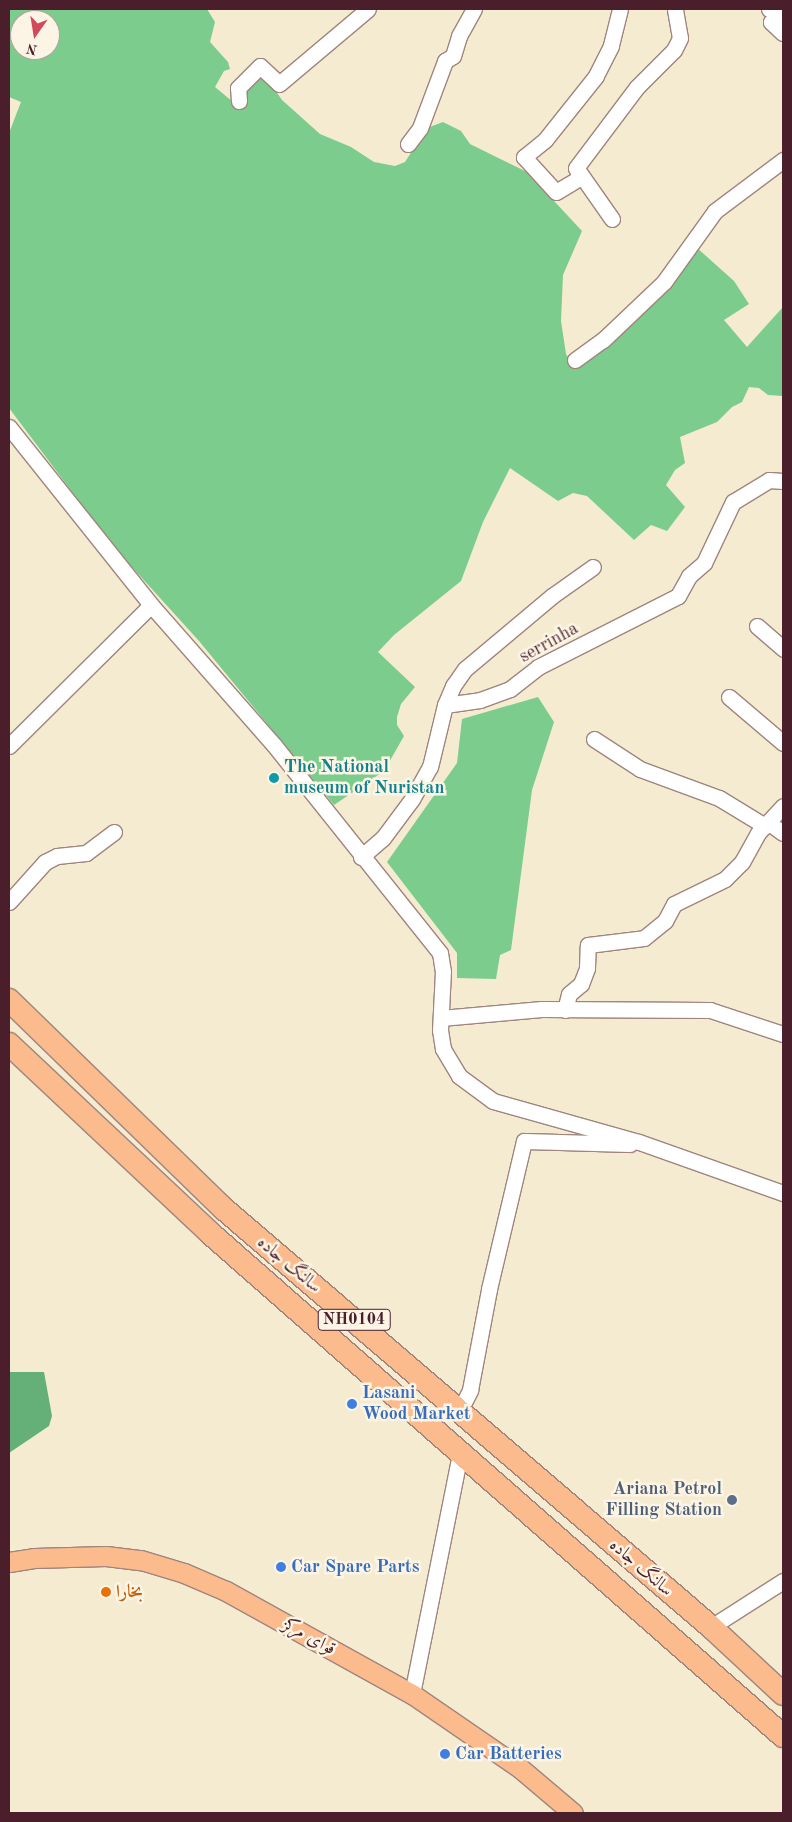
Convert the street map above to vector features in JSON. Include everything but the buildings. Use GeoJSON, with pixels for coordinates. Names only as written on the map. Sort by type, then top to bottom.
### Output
{"type":"FeatureCollection","features":[{"type":"Feature","properties":{"kind":"highway","name":"سالنگ جاده"},"geometry":{"type":"LineString","coordinates":[[9,1000],[224,1209],[711,1627],[783,1694]]}},
{"type":"Feature","properties":{"kind":"highway","name":"سالنگ جاده"},"geometry":{"type":"LineString","coordinates":[[9,1044],[211,1234],[783,1736]]}},
{"type":"Feature","properties":{"kind":"main road","name":"قوای مرکز"},"geometry":{"type":"LineString","coordinates":[[9,1562],[34,1558],[106,1556],[141,1560],[184,1573],[226,1590],[412,1694],[521,1769],[573,1813]]}},
{"type":"Feature","properties":{"kind":"street"},"geometry":{"type":"LineString","coordinates":[[239,101],[238,88],[260,66],[279,84],[368,9]]}},
{"type":"Feature","properties":{"kind":"street"},"geometry":{"type":"LineString","coordinates":[[408,144],[420,128],[445,61],[453,56],[459,36],[474,9]]}},
{"type":"Feature","properties":{"kind":"street"},"geometry":{"type":"LineString","coordinates":[[576,168],[581,177],[556,192],[524,156],[545,140],[596,76],[611,46],[620,9]]}},
{"type":"Feature","properties":{"kind":"street"},"geometry":{"type":"LineString","coordinates":[[576,168],[637,87],[674,50],[680,38],[675,9]]}},
{"type":"Feature","properties":{"kind":"street"},"geometry":{"type":"LineString","coordinates":[[769,9],[782,15],[772,22],[783,33]]}},
{"type":"Feature","properties":{"kind":"street"},"geometry":{"type":"LineString","coordinates":[[575,360],[603,340],[664,282],[714,211],[783,160]]}},
{"type":"Feature","properties":{"kind":"street"},"geometry":{"type":"LineString","coordinates":[[576,168],[612,219]]}},
{"type":"Feature","properties":{"kind":"street"},"geometry":{"type":"LineString","coordinates":[[9,427],[151,605],[274,745],[361,857],[440,953],[443,971],[441,1018],[443,1049],[459,1076],[493,1101],[639,1142],[783,1193]]}},
{"type":"Feature","properties":{"kind":"street","name":"serrinha"},"geometry":{"type":"LineString","coordinates":[[445,705],[480,700],[510,689],[538,667],[678,596],[689,576],[704,563],[733,502],[769,480],[783,481]]}},
{"type":"Feature","properties":{"kind":"street"},"geometry":{"type":"LineString","coordinates":[[361,857],[383,838],[412,799],[430,767],[445,705],[452,686],[465,669],[552,596],[593,568]]}},
{"type":"Feature","properties":{"kind":"street"},"geometry":{"type":"LineString","coordinates":[[9,746],[151,605]]}},
{"type":"Feature","properties":{"kind":"street"},"geometry":{"type":"LineString","coordinates":[[757,626],[783,650]]}},
{"type":"Feature","properties":{"kind":"street"},"geometry":{"type":"LineString","coordinates":[[729,697],[783,743]]}},
{"type":"Feature","properties":{"kind":"street"},"geometry":{"type":"LineString","coordinates":[[594,739],[640,769],[719,798],[783,832]]}},
{"type":"Feature","properties":{"kind":"street"},"geometry":{"type":"LineString","coordinates":[[565,1010],[569,994],[580,984],[587,968],[588,945],[644,938],[665,921],[674,904],[701,893],[730,873],[742,862],[767,825],[783,806]]}},
{"type":"Feature","properties":{"kind":"street"},"geometry":{"type":"LineString","coordinates":[[9,902],[45,862],[57,856],[86,853],[114,832]]}},
{"type":"Feature","properties":{"kind":"street"},"geometry":{"type":"LineString","coordinates":[[441,1018],[565,1010],[710,1010],[783,1034]]}},
{"type":"Feature","properties":{"kind":"street"},"geometry":{"type":"LineString","coordinates":[[459,1412],[470,1390],[489,1289],[524,1141],[623,1145],[639,1142]]}},
{"type":"Feature","properties":{"kind":"street"},"geometry":{"type":"LineString","coordinates":[[412,1694],[460,1454]]}},
{"type":"Feature","properties":{"kind":"street"},"geometry":{"type":"LineString","coordinates":[[711,1627],[783,1581]]}},
{"type":"Feature","properties":{"kind":"green space"},"geometry":{"type":"Polygon","coordinates":[[[9,9],[207,9],[215,22],[210,42],[228,62],[230,69],[224,71],[215,87],[233,102],[257,74],[266,77],[282,100],[320,134],[351,147],[374,162],[395,166],[405,162],[427,128],[443,122],[461,131],[470,144],[527,172],[582,231],[563,275],[561,321],[566,354],[574,368],[599,353],[621,329],[670,287],[696,247],[734,281],[749,304],[724,320],[747,347],[783,307],[783,396],[768,395],[759,388],[749,387],[742,402],[732,407],[717,422],[680,437],[685,463],[675,470],[666,485],[685,507],[667,531],[651,525],[634,540],[587,496],[573,493],[558,501],[510,468],[483,522],[461,581],[394,635],[378,652],[415,687],[401,704],[397,717],[397,725],[404,736],[384,771],[334,805],[199,641],[112,545],[9,408],[9,133],[21,102],[9,97],[9,9]]]}},
{"type":"Feature","properties":{"kind":"green space"},"geometry":{"type":"Polygon","coordinates":[[[538,697],[554,722],[532,790],[511,950],[500,955],[496,979],[457,978],[457,953],[387,862],[457,763],[462,719],[538,697]]]}},
{"type":"Feature","properties":{"kind":"green space"},"geometry":{"type":"Polygon","coordinates":[[[9,1372],[44,1372],[52,1416],[49,1426],[9,1453],[9,1372]]]}},
{"type":"Feature","properties":{"kind":"place","name":"The National museum of Nuristan"},"geometry":{"type":"Point","coordinates":[274,778]}},
{"type":"Feature","properties":{"kind":"place","name":"Lasani Wood Market"},"geometry":{"type":"Point","coordinates":[352,1404]}},
{"type":"Feature","properties":{"kind":"place","name":"Ariana Petrol Filling Station"},"geometry":{"type":"Point","coordinates":[732,1500]}},
{"type":"Feature","properties":{"kind":"place","name":"Car Spare Parts"},"geometry":{"type":"Point","coordinates":[281,1567]}},
{"type":"Feature","properties":{"kind":"place","name":"بخارا"},"geometry":{"type":"Point","coordinates":[106,1592]}},
{"type":"Feature","properties":{"kind":"place","name":"Car Batteries"},"geometry":{"type":"Point","coordinates":[445,1754]}}]}
